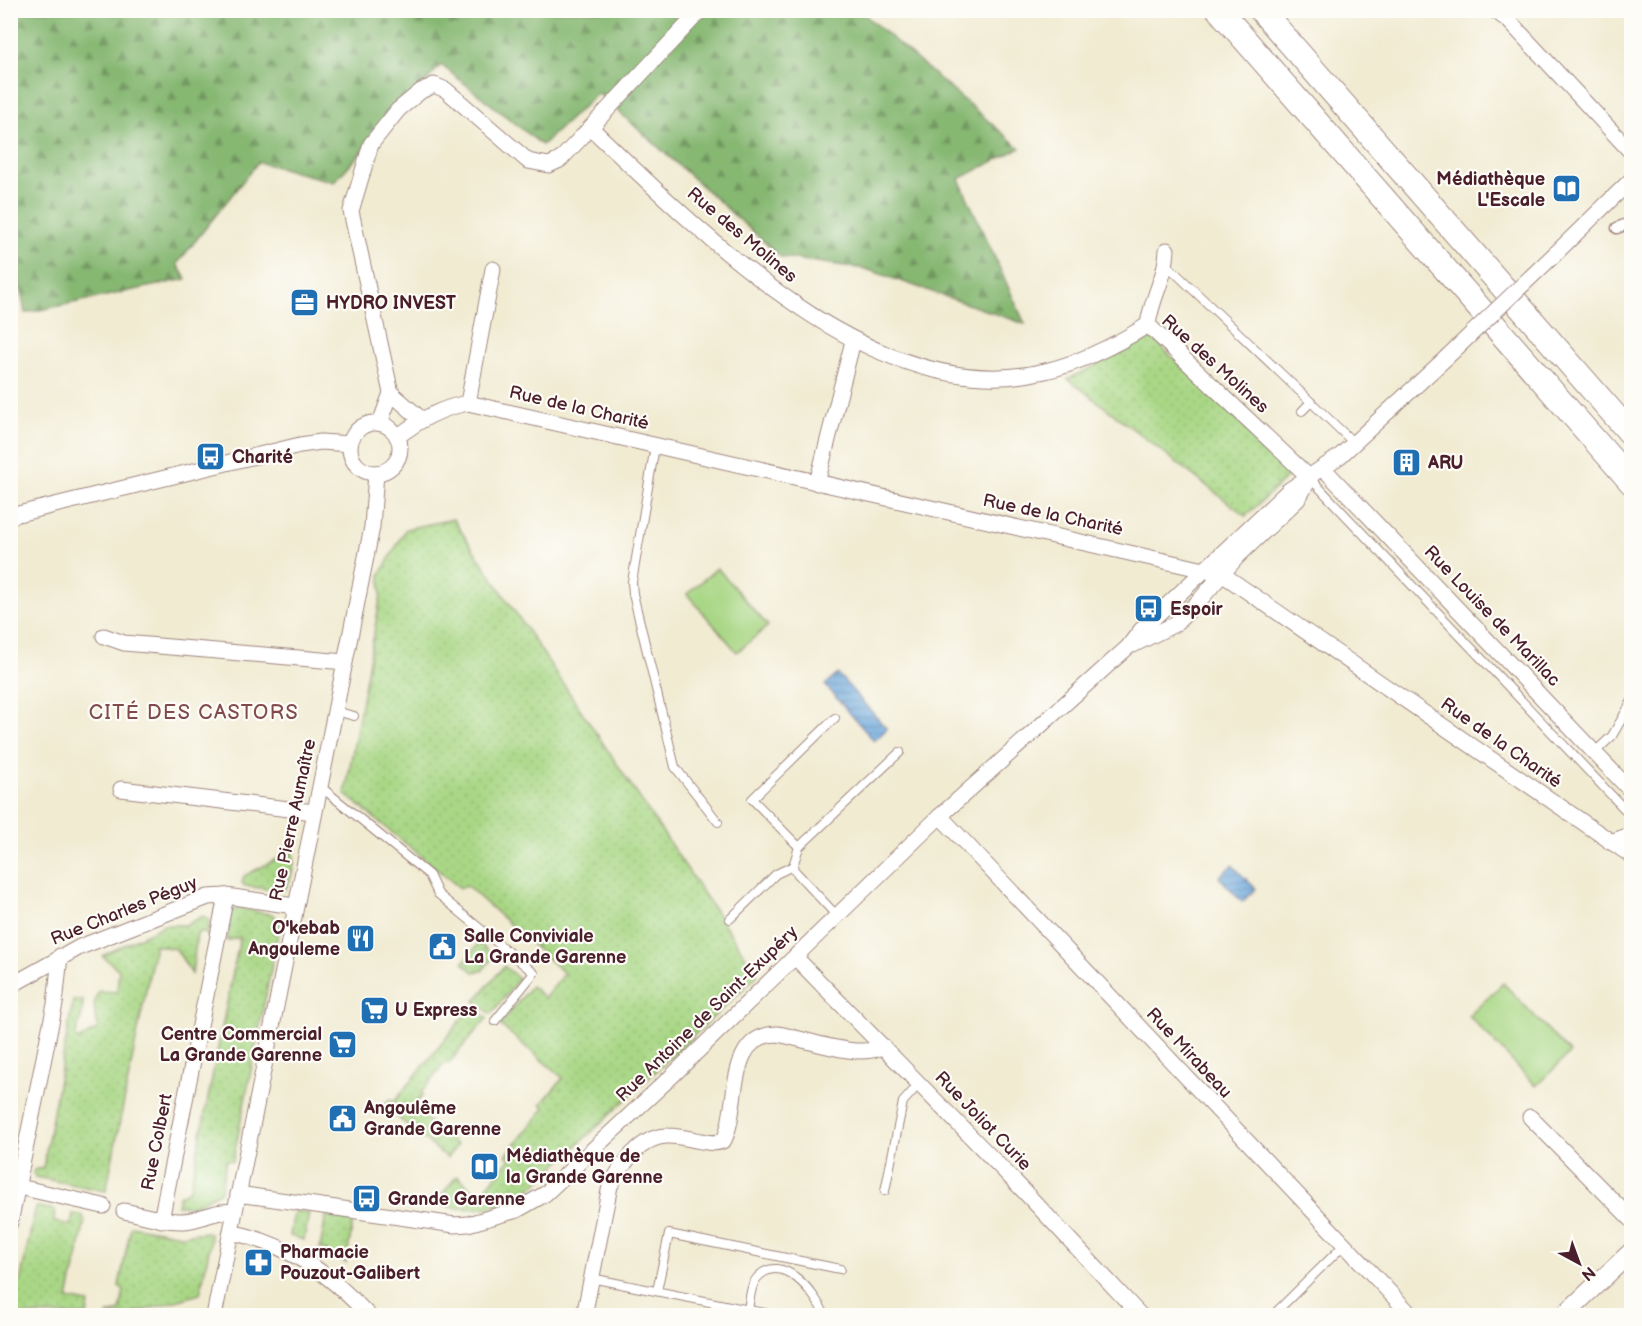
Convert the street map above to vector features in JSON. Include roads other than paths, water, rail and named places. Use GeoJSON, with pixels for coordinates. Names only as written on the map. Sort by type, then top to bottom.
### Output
{"type":"FeatureCollection","features":[{"type":"Feature","properties":{"kind":"highway"},"geometry":{"type":"LineString","coordinates":[[1219,10],[1632,483]]}},
{"type":"Feature","properties":{"kind":"highway"},"geometry":{"type":"LineString","coordinates":[[1261,10],[1632,435]]}},
{"type":"Feature","properties":{"kind":"street"},"geometry":{"type":"LineString","coordinates":[[380,423],[391,393],[351,212],[371,144],[398,110],[421,91],[434,85],[446,90],[518,154],[539,164],[549,165],[560,160],[701,10]]}},
{"type":"Feature","properties":{"kind":"street"},"geometry":{"type":"LineString","coordinates":[[1494,10],[1509,21],[1632,153]]}},
{"type":"Feature","properties":{"kind":"street","name":"Rue des Molines"},"geometry":{"type":"LineString","coordinates":[[591,128],[771,289],[853,341],[905,362],[939,371],[988,377],[1045,371],[1088,357],[1148,325],[1310,478]]}},
{"type":"Feature","properties":{"kind":"street","name":"Rue Antoine de Saint-Exupéry"},"geometry":{"type":"LineString","coordinates":[[238,1194],[455,1225],[468,1224],[517,1210],[536,1200],[795,957],[940,816],[1128,647],[1141,630],[1289,490],[1324,469],[1354,443],[1601,212],[1632,179]]}},
{"type":"Feature","properties":{"kind":"street"},"geometry":{"type":"LineString","coordinates":[[1617,228],[1632,222]]}},
{"type":"Feature","properties":{"kind":"street"},"geometry":{"type":"LineString","coordinates":[[1148,325],[1150,311],[1161,285],[1167,257]]}},
{"type":"Feature","properties":{"kind":"street"},"geometry":{"type":"LineString","coordinates":[[468,403],[493,269]]}},
{"type":"Feature","properties":{"kind":"street"},"geometry":{"type":"LineString","coordinates":[[818,483],[853,341]]}},
{"type":"Feature","properties":{"kind":"street"},"geometry":{"type":"LineString","coordinates":[[391,393],[421,419]]}},
{"type":"Feature","properties":{"kind":"street","name":"Rue de la Charité"},"geometry":{"type":"LineString","coordinates":[[397,437],[421,419],[446,407],[468,403],[1222,574],[1632,856]]}},
{"type":"Feature","properties":{"kind":"street"},"geometry":{"type":"LineString","coordinates":[[380,423],[387,426],[397,437],[398,457],[389,468],[376,473],[356,465],[352,459],[350,444],[352,436],[364,425],[380,423]]}},
{"type":"Feature","properties":{"kind":"street"},"geometry":{"type":"LineString","coordinates":[[10,516],[300,445],[321,442],[350,444]]}},
{"type":"Feature","properties":{"kind":"street","name":"Rue Louise de Marillac"},"geometry":{"type":"LineString","coordinates":[[1324,469],[1630,786]]}},
{"type":"Feature","properties":{"kind":"street","name":"Rue Pierre Aumaître"},"geometry":{"type":"LineString","coordinates":[[214,1316],[294,906],[321,787],[372,527],[376,473]]}},
{"type":"Feature","properties":{"kind":"street","name":"Rue Antoine de Saint-Exupéry"},"geometry":{"type":"LineString","coordinates":[[1128,647],[1174,624],[1199,601],[1222,574],[1298,499],[1310,478]]}},
{"type":"Feature","properties":{"kind":"street"},"geometry":{"type":"LineString","coordinates":[[104,636],[124,643],[345,662]]}},
{"type":"Feature","properties":{"kind":"street"},"geometry":{"type":"LineString","coordinates":[[121,789],[314,812]]}},
{"type":"Feature","properties":{"kind":"street","name":"Rue Mirabeau"},"geometry":{"type":"LineString","coordinates":[[940,816],[1412,1316]]}},
{"type":"Feature","properties":{"kind":"street"},"geometry":{"type":"LineString","coordinates":[[1610,842],[1627,836],[1632,831]]}},
{"type":"Feature","properties":{"kind":"street","name":"Rue Charles Péguy"},"geometry":{"type":"LineString","coordinates":[[10,986],[60,956],[188,904],[226,896],[294,906]]}},
{"type":"Feature","properties":{"kind":"street","name":"Rue Colbert"},"geometry":{"type":"LineString","coordinates":[[161,1220],[226,896]]}},
{"type":"Feature","properties":{"kind":"street"},"geometry":{"type":"LineString","coordinates":[[10,1223],[59,982],[60,956]]}},
{"type":"Feature","properties":{"kind":"street","name":"Rue Joliot Curie"},"geometry":{"type":"LineString","coordinates":[[795,957],[1141,1316]]}},
{"type":"Feature","properties":{"kind":"street"},"geometry":{"type":"LineString","coordinates":[[584,1316],[610,1186],[618,1171],[633,1153],[651,1140],[666,1135],[714,1143],[724,1140],[739,1066],[745,1052],[754,1042],[766,1034],[777,1034],[860,1052],[875,1051],[883,1046]]}},
{"type":"Feature","properties":{"kind":"street"},"geometry":{"type":"LineString","coordinates":[[1530,1117],[1632,1220]]}},
{"type":"Feature","properties":{"kind":"street"},"geometry":{"type":"LineString","coordinates":[[19,1187],[103,1206]]}},
{"type":"Feature","properties":{"kind":"street"},"geometry":{"type":"LineString","coordinates":[[124,1211],[161,1220],[186,1221],[216,1212],[234,1212]]}},
{"type":"Feature","properties":{"kind":"street"},"geometry":{"type":"LineString","coordinates":[[231,1232],[279,1247],[324,1272],[369,1316]]}},
{"type":"Feature","properties":{"kind":"street"},"geometry":{"type":"LineString","coordinates":[[1563,1316],[1632,1251]]}},
{"type":"Feature","properties":{"kind":"lane"},"geometry":{"type":"LineString","coordinates":[[1167,257],[1354,443]]}},
{"type":"Feature","properties":{"kind":"lane"},"geometry":{"type":"LineString","coordinates":[[1302,411],[1311,402]]}},
{"type":"Feature","properties":{"kind":"lane"},"geometry":{"type":"LineString","coordinates":[[655,446],[632,582],[633,594],[675,767],[718,822]]}},
{"type":"Feature","properties":{"kind":"lane"},"geometry":{"type":"LineString","coordinates":[[1310,478],[1632,817]]}},
{"type":"Feature","properties":{"kind":"lane"},"geometry":{"type":"LineString","coordinates":[[1595,752],[1612,736],[1632,701]]}},
{"type":"Feature","properties":{"kind":"lane"},"geometry":{"type":"LineString","coordinates":[[336,711],[354,716]]}},
{"type":"Feature","properties":{"kind":"lane"},"geometry":{"type":"LineString","coordinates":[[799,847],[752,799],[835,718]]}},
{"type":"Feature","properties":{"kind":"lane"},"geometry":{"type":"LineString","coordinates":[[730,919],[776,874],[793,866],[799,847],[900,752]]}},
{"type":"Feature","properties":{"kind":"lane"},"geometry":{"type":"LineString","coordinates":[[321,787],[429,875],[438,894],[534,973],[495,1021]]}},
{"type":"Feature","properties":{"kind":"lane"},"geometry":{"type":"LineString","coordinates":[[793,866],[837,916]]}},
{"type":"Feature","properties":{"kind":"lane"},"geometry":{"type":"LineString","coordinates":[[10,996],[10,1003]]}},
{"type":"Feature","properties":{"kind":"lane"},"geometry":{"type":"LineString","coordinates":[[885,1191],[903,1102],[919,1084]]}},
{"type":"Feature","properties":{"kind":"lane"},"geometry":{"type":"LineString","coordinates":[[657,1291],[669,1234],[840,1269]]}},
{"type":"Feature","properties":{"kind":"lane"},"geometry":{"type":"LineString","coordinates":[[1272,1316],[1344,1245]]}},
{"type":"Feature","properties":{"kind":"lane"},"geometry":{"type":"LineString","coordinates":[[748,1310],[758,1277],[766,1272],[782,1270],[794,1274],[812,1292],[825,1316]]}},
{"type":"Feature","properties":{"kind":"lane"},"geometry":{"type":"LineString","coordinates":[[591,1278],[779,1316]]}},
{"type":"Feature","properties":{"kind":"water"},"geometry":{"type":"Polygon","coordinates":[[[838,674],[887,729],[874,741],[825,685],[838,674]]]}},
{"type":"Feature","properties":{"kind":"water"},"geometry":{"type":"Polygon","coordinates":[[[1232,865],[1256,889],[1242,902],[1219,877],[1232,865]]]}},
{"type":"Feature","properties":{"kind":"place","name":"Médiathèque L'Escale"},"geometry":{"type":"Point","coordinates":[1566,189]}},
{"type":"Feature","properties":{"kind":"place","name":"HYDRO INVEST"},"geometry":{"type":"Point","coordinates":[305,303]}},
{"type":"Feature","properties":{"kind":"place","name":"Charité"},"geometry":{"type":"Point","coordinates":[211,457]}},
{"type":"Feature","properties":{"kind":"place","name":"ARU"},"geometry":{"type":"Point","coordinates":[1407,463]}},
{"type":"Feature","properties":{"kind":"place","name":"Espoir"},"geometry":{"type":"Point","coordinates":[1149,609]}},
{"type":"Feature","properties":{"kind":"place","name":"O'kebab Angouleme"},"geometry":{"type":"Point","coordinates":[361,938]}},
{"type":"Feature","properties":{"kind":"place","name":"Salle Conviviale La Grande Garenne"},"geometry":{"type":"Point","coordinates":[443,946]}},
{"type":"Feature","properties":{"kind":"place","name":"U Express"},"geometry":{"type":"Point","coordinates":[374,1010]}},
{"type":"Feature","properties":{"kind":"place","name":"Centre Commercial La Grande Garenne"},"geometry":{"type":"Point","coordinates":[343,1044]}},
{"type":"Feature","properties":{"kind":"place","name":"Angoulême Grande Garenne"},"geometry":{"type":"Point","coordinates":[343,1118]}},
{"type":"Feature","properties":{"kind":"place","name":"Médiathèque de la Grande Garenne"},"geometry":{"type":"Point","coordinates":[485,1166]}},
{"type":"Feature","properties":{"kind":"place","name":"Grande Garenne"},"geometry":{"type":"Point","coordinates":[367,1199]}},
{"type":"Feature","properties":{"kind":"place","name":"Pharmacie Pouzout-Galibert"},"geometry":{"type":"Point","coordinates":[259,1262]}},
{"type":"Feature","properties":{"kind":"district","name":"CITÉ DES CASTORS"},"geometry":{"type":"Point","coordinates":[194,713]}}]}
